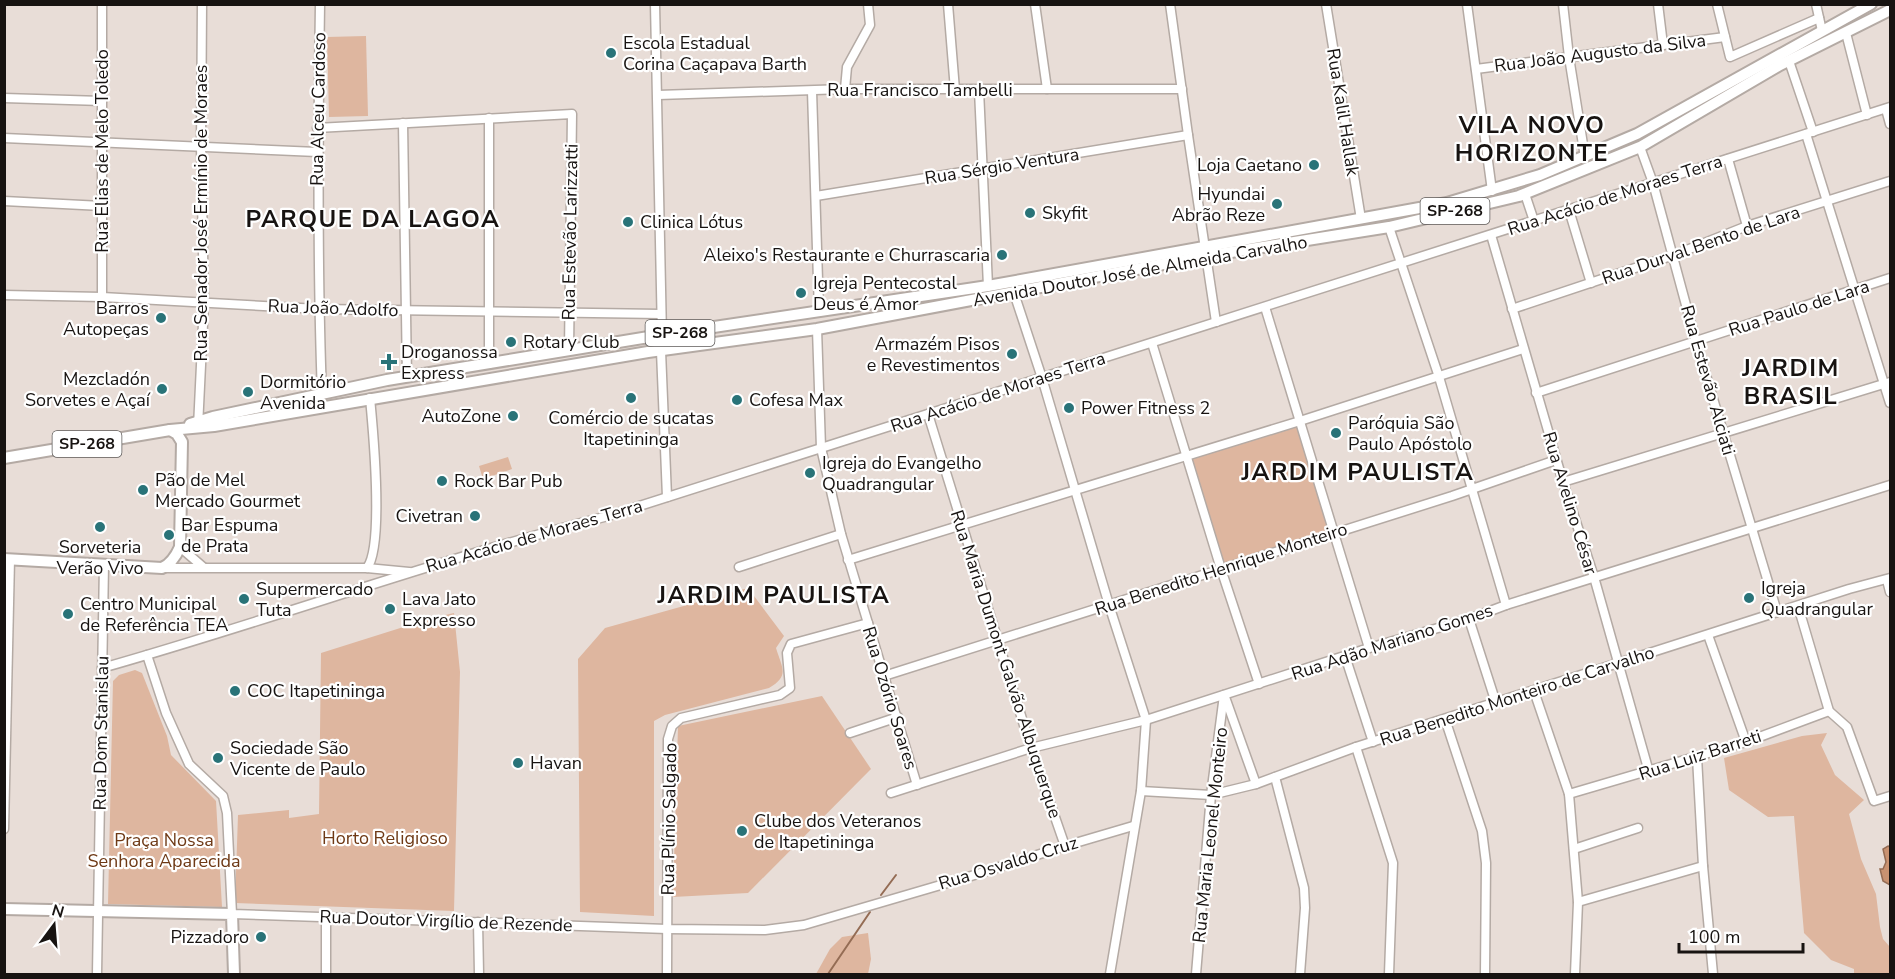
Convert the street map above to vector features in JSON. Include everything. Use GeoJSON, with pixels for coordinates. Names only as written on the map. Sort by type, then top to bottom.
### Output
{"type":"FeatureCollection","features":[{"type":"Feature","properties":{"kind":"main road","name":"Avenida Doutor José de Almeida Carvalho"},"geometry":{"type":"LineString","coordinates":[[4,458],[648,352],[817,329],[1014,293],[1361,219],[1447,203],[1540,175],[1636,134],[1871,4]]}},
{"type":"Feature","properties":{"kind":"main road","name":"Avenida Doutor José de Almeida Carvalho"},"geometry":{"type":"LineString","coordinates":[[170,430],[185,429],[322,394],[407,377],[1205,252],[1389,227],[1525,194],[1640,147],[1789,61],[1890,10]]}},
{"type":"Feature","properties":{"kind":"main road"},"geometry":{"type":"LineString","coordinates":[[7,559],[162,568],[171,562],[180,547],[182,442],[185,429]]}},
{"type":"Feature","properties":{"kind":"main road"},"geometry":{"type":"LineString","coordinates":[[170,430],[177,434],[182,442]]}},
{"type":"Feature","properties":{"kind":"main road","name":"Rua Doutor Virgílio de Rezende"},"geometry":{"type":"LineString","coordinates":[[4,909],[232,914]]}},
{"type":"Feature","properties":{"kind":"main road"},"geometry":{"type":"LineString","coordinates":[[232,914],[234,975]]}},
{"type":"Feature","properties":{"kind":"street","name":"Rua Elias de Melo Toledo"},"geometry":{"type":"LineString","coordinates":[[102,4],[102,297]]}},
{"type":"Feature","properties":{"kind":"street","name":"Rua Senador José Ermínio de Moraes"},"geometry":{"type":"LineString","coordinates":[[198,425],[204,303],[201,147],[202,4]]}},
{"type":"Feature","properties":{"kind":"street","name":"Rua Alceu Cardoso"},"geometry":{"type":"LineString","coordinates":[[320,4],[317,152],[322,394]]}},
{"type":"Feature","properties":{"kind":"street"},"geometry":{"type":"LineString","coordinates":[[655,4],[661,351],[667,498]]}},
{"type":"Feature","properties":{"kind":"street"},"geometry":{"type":"LineString","coordinates":[[845,89],[847,67],[870,25],[868,4]]}},
{"type":"Feature","properties":{"kind":"street"},"geometry":{"type":"LineString","coordinates":[[948,4],[956,90]]}},
{"type":"Feature","properties":{"kind":"street"},"geometry":{"type":"LineString","coordinates":[[1035,4],[1047,90]]}},
{"type":"Feature","properties":{"kind":"street"},"geometry":{"type":"LineString","coordinates":[[1170,4],[1216,322]]}},
{"type":"Feature","properties":{"kind":"street","name":"Rua Kalil Hallak"},"geometry":{"type":"LineString","coordinates":[[1326,4],[1361,219]]}},
{"type":"Feature","properties":{"kind":"street"},"geometry":{"type":"LineString","coordinates":[[1467,4],[1492,191]]}},
{"type":"Feature","properties":{"kind":"street"},"geometry":{"type":"LineString","coordinates":[[1563,4],[1585,157]]}},
{"type":"Feature","properties":{"kind":"street"},"geometry":{"type":"LineString","coordinates":[[1658,4],[1663,45]]}},
{"type":"Feature","properties":{"kind":"street"},"geometry":{"type":"LineString","coordinates":[[1717,4],[1730,57],[1820,18]]}},
{"type":"Feature","properties":{"kind":"street"},"geometry":{"type":"LineString","coordinates":[[1816,4],[1822,31]]}},
{"type":"Feature","properties":{"kind":"street"},"geometry":{"type":"LineString","coordinates":[[1846,33],[1867,115]]}},
{"type":"Feature","properties":{"kind":"street","name":"Rua João Augusto da Silva"},"geometry":{"type":"LineString","coordinates":[[1476,69],[1725,37]]}},
{"type":"Feature","properties":{"kind":"street"},"geometry":{"type":"LineString","coordinates":[[1789,61],[1855,290],[1887,383],[1890,403]]}},
{"type":"Feature","properties":{"kind":"street","name":"Rua Francisco Tambelli"},"geometry":{"type":"LineString","coordinates":[[658,95],[845,89],[1182,89]]}},
{"type":"Feature","properties":{"kind":"street"},"geometry":{"type":"LineString","coordinates":[[979,90],[988,286]]}},
{"type":"Feature","properties":{"kind":"street"},"geometry":{"type":"LineString","coordinates":[[812,91],[819,312]]}},
{"type":"Feature","properties":{"kind":"street"},"geometry":{"type":"LineString","coordinates":[[4,98],[102,101]]}},
{"type":"Feature","properties":{"kind":"street"},"geometry":{"type":"LineString","coordinates":[[1888,108],[1890,124]]}},
{"type":"Feature","properties":{"kind":"street","name":"Rua Acácio de Moraes Terra"},"geometry":{"type":"LineString","coordinates":[[102,668],[373,586],[511,541],[667,498],[1888,108]]}},
{"type":"Feature","properties":{"kind":"street","name":"Rua Estevão Larizzatti"},"geometry":{"type":"LineString","coordinates":[[489,118],[572,114],[568,350]]}},
{"type":"Feature","properties":{"kind":"street"},"geometry":{"type":"LineString","coordinates":[[318,128],[489,118],[489,364]]}},
{"type":"Feature","properties":{"kind":"street"},"geometry":{"type":"LineString","coordinates":[[403,123],[407,377]]}},
{"type":"Feature","properties":{"kind":"street","name":"Rua Sérgio Ventura"},"geometry":{"type":"LineString","coordinates":[[816,196],[1188,135]]}},
{"type":"Feature","properties":{"kind":"street"},"geometry":{"type":"LineString","coordinates":[[4,138],[317,152]]}},
{"type":"Feature","properties":{"kind":"street","name":"Rua Estevão Alciati"},"geometry":{"type":"LineString","coordinates":[[1640,147],[1674,255],[1695,342],[1777,612]]}},
{"type":"Feature","properties":{"kind":"street"},"geometry":{"type":"LineString","coordinates":[[1728,159],[1747,226]]}},
{"type":"Feature","properties":{"kind":"street","name":"Rua Durval Bento de Lara"},"geometry":{"type":"LineString","coordinates":[[1512,309],[1674,255],[1747,226],[1890,181]]}},
{"type":"Feature","properties":{"kind":"street"},"geometry":{"type":"LineString","coordinates":[[1525,194],[1534,221]]}},
{"type":"Feature","properties":{"kind":"street"},"geometry":{"type":"LineString","coordinates":[[4,201],[102,206]]}},
{"type":"Feature","properties":{"kind":"street"},"geometry":{"type":"LineString","coordinates":[[1569,210],[1591,283]]}},
{"type":"Feature","properties":{"kind":"street"},"geometry":{"type":"LineString","coordinates":[[1389,227],[1439,377],[1506,605]]}},
{"type":"Feature","properties":{"kind":"street","name":"Rua Avelino César"},"geometry":{"type":"LineString","coordinates":[[1491,235],[1650,772]]}},
{"type":"Feature","properties":{"kind":"street","name":"Rua Paulo de Lara"},"geometry":{"type":"LineString","coordinates":[[1536,393],[1890,278]]}},
{"type":"Feature","properties":{"kind":"street"},"geometry":{"type":"LineString","coordinates":[[1014,293],[1146,720],[1141,791],[1133,826],[1110,975]]}},
{"type":"Feature","properties":{"kind":"street","name":"Rua João Adolfo"},"geometry":{"type":"LineString","coordinates":[[4,295],[102,297],[319,309],[662,314]]}},
{"type":"Feature","properties":{"kind":"street"},"geometry":{"type":"LineString","coordinates":[[1265,307],[1369,648]]}},
{"type":"Feature","properties":{"kind":"street","name":"Rua Ozório Soares"},"geometry":{"type":"LineString","coordinates":[[817,329],[821,448],[848,560],[917,785]]}},
{"type":"Feature","properties":{"kind":"street"},"geometry":{"type":"LineString","coordinates":[[1152,343],[1221,569],[1259,684]]}},
{"type":"Feature","properties":{"kind":"street"},"geometry":{"type":"LineString","coordinates":[[848,560],[1300,421],[1523,349]]}},
{"type":"Feature","properties":{"kind":"street"},"geometry":{"type":"LineString","coordinates":[[1563,482],[1887,383]]}},
{"type":"Feature","properties":{"kind":"street"},"geometry":{"type":"LineString","coordinates":[[366,399],[376,518],[373,556],[367,568],[373,586]]}},
{"type":"Feature","properties":{"kind":"street","name":"Rua Maria Dumont Galvão Albuquerque"},"geometry":{"type":"LineString","coordinates":[[928,414],[1031,748],[1065,846]]}},
{"type":"Feature","properties":{"kind":"street","name":"Rua Benedito Henrique Monteiro"},"geometry":{"type":"LineString","coordinates":[[884,675],[1334,534],[1556,460]]}},
{"type":"Feature","properties":{"kind":"street","name":"Rua Adão Mariano Gomes"},"geometry":{"type":"LineString","coordinates":[[891,793],[1031,748],[1146,720],[1890,485]]}},
{"type":"Feature","properties":{"kind":"street"},"geometry":{"type":"LineString","coordinates":[[739,567],[841,534]]}},
{"type":"Feature","properties":{"kind":"street"},"geometry":{"type":"LineString","coordinates":[[180,547],[203,567]]}},
{"type":"Feature","properties":{"kind":"street"},"geometry":{"type":"LineString","coordinates":[[4,829],[7,559]]}},
{"type":"Feature","properties":{"kind":"street","name":"Rua Dom Stanislau"},"geometry":{"type":"LineString","coordinates":[[97,975],[104,564]]}},
{"type":"Feature","properties":{"kind":"street"},"geometry":{"type":"LineString","coordinates":[[162,568],[367,568],[412,572]]}},
{"type":"Feature","properties":{"kind":"street"},"geometry":{"type":"LineString","coordinates":[[1888,579],[1890,592]]}},
{"type":"Feature","properties":{"kind":"street","name":"Rua Benedito Monteiro de Carvalho"},"geometry":{"type":"LineString","coordinates":[[1141,791],[1211,795],[1256,784],[1356,747],[1849,589],[1888,579]]}},
{"type":"Feature","properties":{"kind":"street"},"geometry":{"type":"LineString","coordinates":[[1798,606],[1829,711],[1847,727],[1874,801],[1890,796]]}},
{"type":"Feature","properties":{"kind":"street"},"geometry":{"type":"LineString","coordinates":[[1469,619],[1496,703]]}},
{"type":"Feature","properties":{"kind":"street","name":"Rua Plínio Salgado"},"geometry":{"type":"LineString","coordinates":[[667,975],[668,739],[672,726],[681,718],[780,695],[790,688],[787,652],[791,644],[868,623]]}},
{"type":"Feature","properties":{"kind":"street"},"geometry":{"type":"LineString","coordinates":[[1708,635],[1746,742]]}},
{"type":"Feature","properties":{"kind":"street"},"geometry":{"type":"LineString","coordinates":[[147,656],[165,713],[189,764],[223,796],[227,813],[232,914]]}},
{"type":"Feature","properties":{"kind":"street"},"geometry":{"type":"LineString","coordinates":[[1345,656],[1373,742]]}},
{"type":"Feature","properties":{"kind":"street"},"geometry":{"type":"LineString","coordinates":[[1534,691],[1569,794],[1578,902],[1575,975]]}},
{"type":"Feature","properties":{"kind":"street"},"geometry":{"type":"LineString","coordinates":[[1224,695],[1256,784]]}},
{"type":"Feature","properties":{"kind":"street","name":"Rua Maria Leonel Monteiro"},"geometry":{"type":"LineString","coordinates":[[1196,975],[1211,795],[1224,695]]}},
{"type":"Feature","properties":{"kind":"street","name":"Rua Luiz Barreti"},"geometry":{"type":"LineString","coordinates":[[1569,794],[1746,742],[1829,711]]}},
{"type":"Feature","properties":{"kind":"street"},"geometry":{"type":"LineString","coordinates":[[850,733],[898,717]]}},
{"type":"Feature","properties":{"kind":"street"},"geometry":{"type":"LineString","coordinates":[[1444,719],[1482,831],[1486,863],[1485,975]]}},
{"type":"Feature","properties":{"kind":"street"},"geometry":{"type":"LineString","coordinates":[[1221,724],[1234,722]]}},
{"type":"Feature","properties":{"kind":"street"},"geometry":{"type":"LineString","coordinates":[[1356,747],[1393,863],[1389,975]]}},
{"type":"Feature","properties":{"kind":"street"},"geometry":{"type":"LineString","coordinates":[[1697,757],[1703,866],[1713,975]]}},
{"type":"Feature","properties":{"kind":"street"},"geometry":{"type":"LineString","coordinates":[[1275,777],[1304,888],[1305,908],[1300,975]]}},
{"type":"Feature","properties":{"kind":"street","name":"Rua Osvaldo Cruz"},"geometry":{"type":"LineString","coordinates":[[883,903],[1133,826]]}},
{"type":"Feature","properties":{"kind":"street"},"geometry":{"type":"LineString","coordinates":[[1574,849],[1638,828]]}},
{"type":"Feature","properties":{"kind":"street"},"geometry":{"type":"LineString","coordinates":[[1578,902],[1703,866]]}},
{"type":"Feature","properties":{"kind":"street","name":"Rua Doutor Virgílio de Rezende"},"geometry":{"type":"LineString","coordinates":[[232,914],[667,929],[765,930],[795,927],[883,903]]}},
{"type":"Feature","properties":{"kind":"street"},"geometry":{"type":"LineString","coordinates":[[326,918],[326,975]]}},
{"type":"Feature","properties":{"kind":"street"},"geometry":{"type":"LineString","coordinates":[[478,922],[479,975]]}},
{"type":"Feature","properties":{"kind":"green space"},"geometry":{"type":"Polygon","coordinates":[[[366,36],[368,116],[329,117],[327,37],[366,36]]]}},
{"type":"Feature","properties":{"kind":"green space"},"geometry":{"type":"Polygon","coordinates":[[[1298,427],[1330,531],[1224,564],[1191,459],[1298,427]]]}},
{"type":"Feature","properties":{"kind":"green space"},"geometry":{"type":"Polygon","coordinates":[[[508,457],[512,469],[483,479],[479,466],[508,457]]]}},
{"type":"Feature","properties":{"kind":"green space"},"geometry":{"type":"Polygon","coordinates":[[[748,588],[784,636],[776,648],[783,671],[780,680],[769,688],[665,715],[654,721],[654,916],[580,912],[578,659],[605,628],[748,588]]]}},
{"type":"Feature","properties":{"kind":"green space","name":"Horto Religioso"},"geometry":{"type":"Polygon","coordinates":[[[454,613],[460,672],[454,911],[235,903],[238,815],[289,810],[289,818],[319,814],[321,653],[454,613]]]}},
{"type":"Feature","properties":{"kind":"green space","name":"Praça Nossa Senhora Aparecida"},"geometry":{"type":"Polygon","coordinates":[[[135,670],[142,673],[167,736],[171,755],[216,801],[222,907],[108,904],[113,681],[119,675],[135,670]]]}},
{"type":"Feature","properties":{"kind":"green space","name":"Clube dos Veteranos de Itapetininga"},"geometry":{"type":"Polygon","coordinates":[[[822,696],[871,769],[748,893],[673,897],[678,726],[822,696]]]}},
{"type":"Feature","properties":{"kind":"green space"},"geometry":{"type":"Polygon","coordinates":[[[1827,733],[1821,745],[1835,775],[1864,800],[1849,814],[1861,859],[1876,894],[1883,939],[1890,947],[1890,974],[1854,974],[1854,969],[1831,960],[1804,933],[1794,816],[1768,817],[1729,790],[1724,758],[1802,736],[1827,733]]]}},
{"type":"Feature","properties":{"kind":"green space"},"geometry":{"type":"Polygon","coordinates":[[[868,933],[871,959],[868,974],[816,974],[830,949],[842,937],[868,933]]]}},
{"type":"Feature","properties":{"kind":"shaded area"},"geometry":{"type":"Polygon","coordinates":[[[1890,847],[1890,885],[1883,881],[1880,869],[1883,869],[1886,862],[1883,849],[1890,847]]]}},
{"type":"Feature","properties":{"kind":"waterway"},"geometry":{"type":"LineString","coordinates":[[881,895],[896,875]]}},
{"type":"Feature","properties":{"kind":"waterway"},"geometry":{"type":"LineString","coordinates":[[828,974],[870,912]]}},
{"type":"Feature","properties":{"kind":"place","name":"Escola Estadual Corina Caçapava Barth"},"geometry":{"type":"Point","coordinates":[611,53]}},
{"type":"Feature","properties":{"kind":"place","name":"Loja Caetano"},"geometry":{"type":"Point","coordinates":[1314,165]}},
{"type":"Feature","properties":{"kind":"place","name":"Hyundai Abrão Reze"},"geometry":{"type":"Point","coordinates":[1277,204]}},
{"type":"Feature","properties":{"kind":"place","name":"Skyfit"},"geometry":{"type":"Point","coordinates":[1030,213]}},
{"type":"Feature","properties":{"kind":"place","name":"Clinica Lótus"},"geometry":{"type":"Point","coordinates":[628,222]}},
{"type":"Feature","properties":{"kind":"place","name":"Aleixo's Restaurante e Churrascaria"},"geometry":{"type":"Point","coordinates":[1002,255]}},
{"type":"Feature","properties":{"kind":"place","name":"Igreja Pentecostal Deus é Amor"},"geometry":{"type":"Point","coordinates":[801,293]}},
{"type":"Feature","properties":{"kind":"place","name":"Barros Autopeças"},"geometry":{"type":"Point","coordinates":[161,318]}},
{"type":"Feature","properties":{"kind":"place","name":"Rotary Club"},"geometry":{"type":"Point","coordinates":[511,342]}},
{"type":"Feature","properties":{"kind":"place","name":"Armazém Pisos e Revestimentos"},"geometry":{"type":"Point","coordinates":[1012,354]}},
{"type":"Feature","properties":{"kind":"place","name":"Droganossa Express"},"geometry":{"type":"Point","coordinates":[389,362]}},
{"type":"Feature","properties":{"kind":"place","name":"Mezcladón Sorvetes e Açaí"},"geometry":{"type":"Point","coordinates":[162,389]}},
{"type":"Feature","properties":{"kind":"place","name":"Dormitório Avenida"},"geometry":{"type":"Point","coordinates":[248,392]}},
{"type":"Feature","properties":{"kind":"place","name":"Comércio de sucatas Itapetininga"},"geometry":{"type":"Point","coordinates":[631,398]}},
{"type":"Feature","properties":{"kind":"place","name":"Cofesa Max"},"geometry":{"type":"Point","coordinates":[737,400]}},
{"type":"Feature","properties":{"kind":"place","name":"Power Fitness 2"},"geometry":{"type":"Point","coordinates":[1069,408]}},
{"type":"Feature","properties":{"kind":"place","name":"AutoZone"},"geometry":{"type":"Point","coordinates":[513,416]}},
{"type":"Feature","properties":{"kind":"place","name":"Paróquia São Paulo Apóstolo"},"geometry":{"type":"Point","coordinates":[1336,433]}},
{"type":"Feature","properties":{"kind":"place","name":"Igreja do Evangelho Quadrangular"},"geometry":{"type":"Point","coordinates":[810,473]}},
{"type":"Feature","properties":{"kind":"place","name":"Rock Bar Pub"},"geometry":{"type":"Point","coordinates":[442,481]}},
{"type":"Feature","properties":{"kind":"place","name":"Pão de Mel Mercado Gourmet"},"geometry":{"type":"Point","coordinates":[143,490]}},
{"type":"Feature","properties":{"kind":"place","name":"Civetran"},"geometry":{"type":"Point","coordinates":[475,516]}},
{"type":"Feature","properties":{"kind":"place","name":"Sorveteria Verão Vivo"},"geometry":{"type":"Point","coordinates":[100,527]}},
{"type":"Feature","properties":{"kind":"place","name":"Bar Espuma de Prata"},"geometry":{"type":"Point","coordinates":[169,535]}},
{"type":"Feature","properties":{"kind":"place","name":"Igreja Quadrangular"},"geometry":{"type":"Point","coordinates":[1749,598]}},
{"type":"Feature","properties":{"kind":"place","name":"Supermercado Tuta"},"geometry":{"type":"Point","coordinates":[244,599]}},
{"type":"Feature","properties":{"kind":"place","name":"Lava Jato Expresso"},"geometry":{"type":"Point","coordinates":[390,609]}},
{"type":"Feature","properties":{"kind":"place","name":"Centro Municipal de Referência TEA"},"geometry":{"type":"Point","coordinates":[68,614]}},
{"type":"Feature","properties":{"kind":"place","name":"COC Itapetininga"},"geometry":{"type":"Point","coordinates":[235,691]}},
{"type":"Feature","properties":{"kind":"place","name":"Sociedade São Vicente de Paulo"},"geometry":{"type":"Point","coordinates":[218,758]}},
{"type":"Feature","properties":{"kind":"place","name":"Havan"},"geometry":{"type":"Point","coordinates":[518,763]}},
{"type":"Feature","properties":{"kind":"place","name":"Clube dos Veteranos de Itapetininga"},"geometry":{"type":"Point","coordinates":[742,831]}},
{"type":"Feature","properties":{"kind":"place","name":"Pizzadoro"},"geometry":{"type":"Point","coordinates":[261,937]}},
{"type":"Feature","properties":{"kind":"district","name":"VILA NOVO HORIZONTE"},"geometry":{"type":"Point","coordinates":[1532,139]}},
{"type":"Feature","properties":{"kind":"district","name":"PARQUE DA LAGOA"},"geometry":{"type":"Point","coordinates":[373,219]}},
{"type":"Feature","properties":{"kind":"district","name":"JARDIM BRASIL"},"geometry":{"type":"Point","coordinates":[1791,382]}},
{"type":"Feature","properties":{"kind":"district","name":"JARDIM PAULISTA"},"geometry":{"type":"Point","coordinates":[1358,472]}},
{"type":"Feature","properties":{"kind":"district","name":"JARDIM PAULISTA"},"geometry":{"type":"Point","coordinates":[774,595]}}]}
